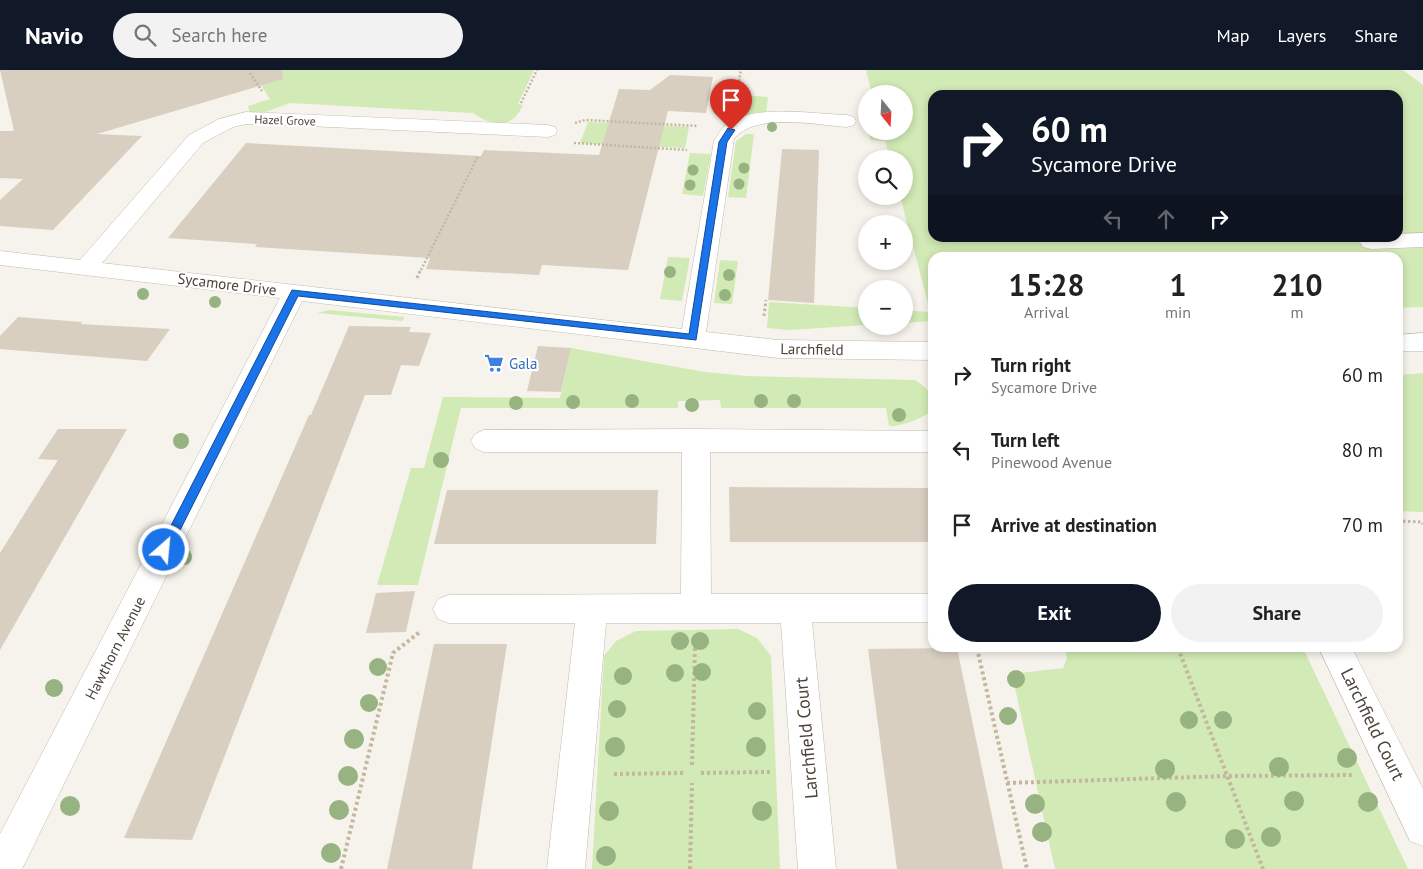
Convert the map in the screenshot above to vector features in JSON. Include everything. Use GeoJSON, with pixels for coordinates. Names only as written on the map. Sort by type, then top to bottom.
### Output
{"type":"FeatureCollection","features":[{"type":"Feature","properties":{"kind":"street","name":"Hazel Grove"},"geometry":{"type":"LineString","coordinates":[[85,268],[196,139],[226,123],[246,118],[264,118],[548,131]]}},
{"type":"Feature","properties":{"kind":"street"},"geometry":{"type":"LineString","coordinates":[[693,338],[723,142],[731,130],[739,124],[762,119],[848,121]]}},
{"type":"Feature","properties":{"kind":"street"},"geometry":{"type":"LineString","coordinates":[[1403,241],[1423,240]]}},
{"type":"Feature","properties":{"kind":"street","name":"Sycamore Drive"},"geometry":{"type":"LineString","coordinates":[[0,258],[693,338]]}},
{"type":"Feature","properties":{"kind":"street","name":"Hawthorn Avenue"},"geometry":{"type":"LineString","coordinates":[[2,869],[295,292]]}},
{"type":"Feature","properties":{"kind":"street","name":"Larchfield"},"geometry":{"type":"LineString","coordinates":[[693,338],[778,349],[928,352]]}},
{"type":"Feature","properties":{"kind":"street"},"geometry":{"type":"LineString","coordinates":[[1403,343],[1423,342]]}},
{"type":"Feature","properties":{"kind":"street"},"geometry":{"type":"LineString","coordinates":[[696,440],[696,608]]}},
{"type":"Feature","properties":{"kind":"street"},"geometry":{"type":"LineString","coordinates":[[484,441],[928,441]]}},
{"type":"Feature","properties":{"kind":"street","name":"Larchfield Court"},"geometry":{"type":"LineString","coordinates":[[795,607],[817,869]]}},
{"type":"Feature","properties":{"kind":"street"},"geometry":{"type":"LineString","coordinates":[[449,609],[928,608]]}},
{"type":"Feature","properties":{"kind":"street"},"geometry":{"type":"LineString","coordinates":[[566,869],[592,610]]}},
{"type":"Feature","properties":{"kind":"street","name":"Larchfield Court"},"geometry":{"type":"LineString","coordinates":[[1337,652],[1423,828]]}},
{"type":"Feature","properties":{"kind":"path"},"geometry":{"type":"LineString","coordinates":[[548,131],[585,120],[731,130]]}},
{"type":"Feature","properties":{"kind":"path"},"geometry":{"type":"LineString","coordinates":[[548,131],[577,144],[687,150]]}},
{"type":"Feature","properties":{"kind":"path"},"geometry":{"type":"LineString","coordinates":[[429,255],[476,160]]}},
{"type":"Feature","properties":{"kind":"path"},"geometry":{"type":"LineString","coordinates":[[1403,521],[1422,522],[1423,524]]}},
{"type":"Feature","properties":{"kind":"path"},"geometry":{"type":"LineString","coordinates":[[692,765],[696,608]]}},
{"type":"Feature","properties":{"kind":"path"},"geometry":{"type":"LineString","coordinates":[[341,869],[393,653],[449,609]]}},
{"type":"Feature","properties":{"kind":"path"},"geometry":{"type":"LineString","coordinates":[[978,652],[1027,869]]}},
{"type":"Feature","properties":{"kind":"path"},"geometry":{"type":"LineString","coordinates":[[1180,652],[1263,869]]}},
{"type":"Feature","properties":{"kind":"path"},"geometry":{"type":"LineString","coordinates":[[701,773],[808,772]]}},
{"type":"Feature","properties":{"kind":"path"},"geometry":{"type":"LineString","coordinates":[[576,774],[683,773]]}},
{"type":"Feature","properties":{"kind":"path"},"geometry":{"type":"LineString","coordinates":[[1007,783],[1228,776],[1397,775]]}},
{"type":"Feature","properties":{"kind":"path"},"geometry":{"type":"LineString","coordinates":[[690,869],[692,783]]}},
{"type":"Feature","properties":{"kind":"green space"},"geometry":{"type":"Polygon","coordinates":[[[264,70],[534,70],[518,104],[523,105],[519,113],[508,122],[495,123],[480,118],[473,113],[290,103],[265,112],[250,113],[248,106],[270,99],[253,73],[264,70]]]}},
{"type":"Feature","properties":{"kind":"green space"},"geometry":{"type":"Polygon","coordinates":[[[866,70],[1403,70],[1423,85],[1423,307],[1403,308],[1403,252],[928,252],[928,304],[913,246],[913,215],[905,215],[902,205],[913,205],[913,150],[888,150],[885,141],[870,140],[913,140],[913,85],[870,85],[866,70]]]}},
{"type":"Feature","properties":{"kind":"green space"},"geometry":{"type":"Polygon","coordinates":[[[742,95],[768,97],[766,114],[737,119],[742,95]]]}},
{"type":"Feature","properties":{"kind":"green space"},"geometry":{"type":"Polygon","coordinates":[[[588,122],[689,127],[685,148],[580,143],[588,122]]]}},
{"type":"Feature","properties":{"kind":"green space"},"geometry":{"type":"Polygon","coordinates":[[[746,134],[754,134],[746,198],[728,197],[736,141],[746,134]]]}},
{"type":"Feature","properties":{"kind":"green space"},"geometry":{"type":"Polygon","coordinates":[[[690,153],[711,154],[703,196],[682,194],[690,153]]]}},
{"type":"Feature","properties":{"kind":"green space"},"geometry":{"type":"Polygon","coordinates":[[[668,257],[690,258],[682,301],[660,299],[668,257]]]}},
{"type":"Feature","properties":{"kind":"green space"},"geometry":{"type":"Polygon","coordinates":[[[720,260],[738,261],[732,304],[714,303],[720,260]]]}},
{"type":"Feature","properties":{"kind":"green space"},"geometry":{"type":"Polygon","coordinates":[[[769,302],[858,308],[858,326],[790,330],[767,328],[769,302]]]}},
{"type":"Feature","properties":{"kind":"green space"},"geometry":{"type":"Polygon","coordinates":[[[329,310],[405,317],[402,321],[317,313],[329,310]]]}},
{"type":"Feature","properties":{"kind":"green space"},"geometry":{"type":"Polygon","coordinates":[[[913,311],[928,312],[928,321],[913,322],[913,311]]]}},
{"type":"Feature","properties":{"kind":"green space"},"geometry":{"type":"Polygon","coordinates":[[[571,348],[705,372],[746,376],[915,380],[928,391],[928,413],[912,422],[889,426],[886,408],[721,408],[720,400],[678,401],[678,408],[461,408],[418,585],[377,585],[411,468],[424,468],[443,397],[560,398],[571,348]]]}},
{"type":"Feature","properties":{"kind":"green space"},"geometry":{"type":"Polygon","coordinates":[[[1423,373],[1423,512],[1403,511],[1403,375],[1423,373]]]}},
{"type":"Feature","properties":{"kind":"green space"},"geometry":{"type":"Polygon","coordinates":[[[738,629],[757,638],[771,656],[780,869],[592,869],[604,656],[616,641],[636,631],[738,629]]]}},
{"type":"Feature","properties":{"kind":"green space"},"geometry":{"type":"Polygon","coordinates":[[[1066,652],[1305,652],[1408,869],[1055,869],[1012,674],[1063,668],[1067,658],[1066,652]]]}},
{"type":"Feature","properties":{"kind":"building"},"geometry":{"type":"Polygon","coordinates":[[[0,70],[282,70],[283,79],[97,134],[142,136],[53,230],[0,226],[0,200],[23,179],[0,178],[0,131],[14,131],[0,70]]]}},
{"type":"Feature","properties":{"kind":"building"},"geometry":{"type":"Polygon","coordinates":[[[670,75],[713,77],[706,113],[668,111],[628,270],[542,265],[539,275],[426,269],[430,258],[255,247],[257,244],[168,238],[246,143],[481,156],[484,150],[599,155],[619,89],[650,90],[670,75]]]}},
{"type":"Feature","properties":{"kind":"building"},"geometry":{"type":"Polygon","coordinates":[[[782,149],[819,150],[814,303],[768,300],[782,149]]]}},
{"type":"Feature","properties":{"kind":"building"},"geometry":{"type":"Polygon","coordinates":[[[18,317],[82,322],[81,324],[170,329],[147,361],[0,349],[0,336],[18,317]]]}},
{"type":"Feature","properties":{"kind":"building"},"geometry":{"type":"Polygon","coordinates":[[[349,326],[411,327],[409,332],[431,333],[419,366],[401,365],[391,395],[365,395],[192,840],[124,838],[309,415],[311,415],[349,326]]]}},
{"type":"Feature","properties":{"kind":"building"},"geometry":{"type":"Polygon","coordinates":[[[538,346],[571,348],[561,392],[527,391],[538,346]]]}},
{"type":"Feature","properties":{"kind":"building"},"geometry":{"type":"Polygon","coordinates":[[[58,429],[127,429],[0,650],[0,553],[58,460],[38,459],[58,429]]]}},
{"type":"Feature","properties":{"kind":"building"},"geometry":{"type":"Polygon","coordinates":[[[729,487],[928,488],[928,542],[730,542],[729,487]]]}},
{"type":"Feature","properties":{"kind":"building"},"geometry":{"type":"Polygon","coordinates":[[[447,490],[658,490],[656,544],[434,544],[447,490]]]}},
{"type":"Feature","properties":{"kind":"building"},"geometry":{"type":"Polygon","coordinates":[[[415,591],[406,632],[366,633],[376,593],[415,591]]]}},
{"type":"Feature","properties":{"kind":"building"},"geometry":{"type":"Polygon","coordinates":[[[434,644],[507,644],[472,869],[387,869],[434,644]]]}},
{"type":"Feature","properties":{"kind":"building"},"geometry":{"type":"Polygon","coordinates":[[[928,648],[928,652],[958,652],[1003,869],[897,869],[868,649],[928,648]]]}},
{"type":"Feature","properties":{"kind":"place","name":"Gala"},"geometry":{"type":"Point","coordinates":[494,363]}},
{"type":"Feature","properties":{"kind":"route"},"geometry":{"type":"LineString","coordinates":[[164,550],[295,292],[693,338],[723,142],[731,130]]}}]}
